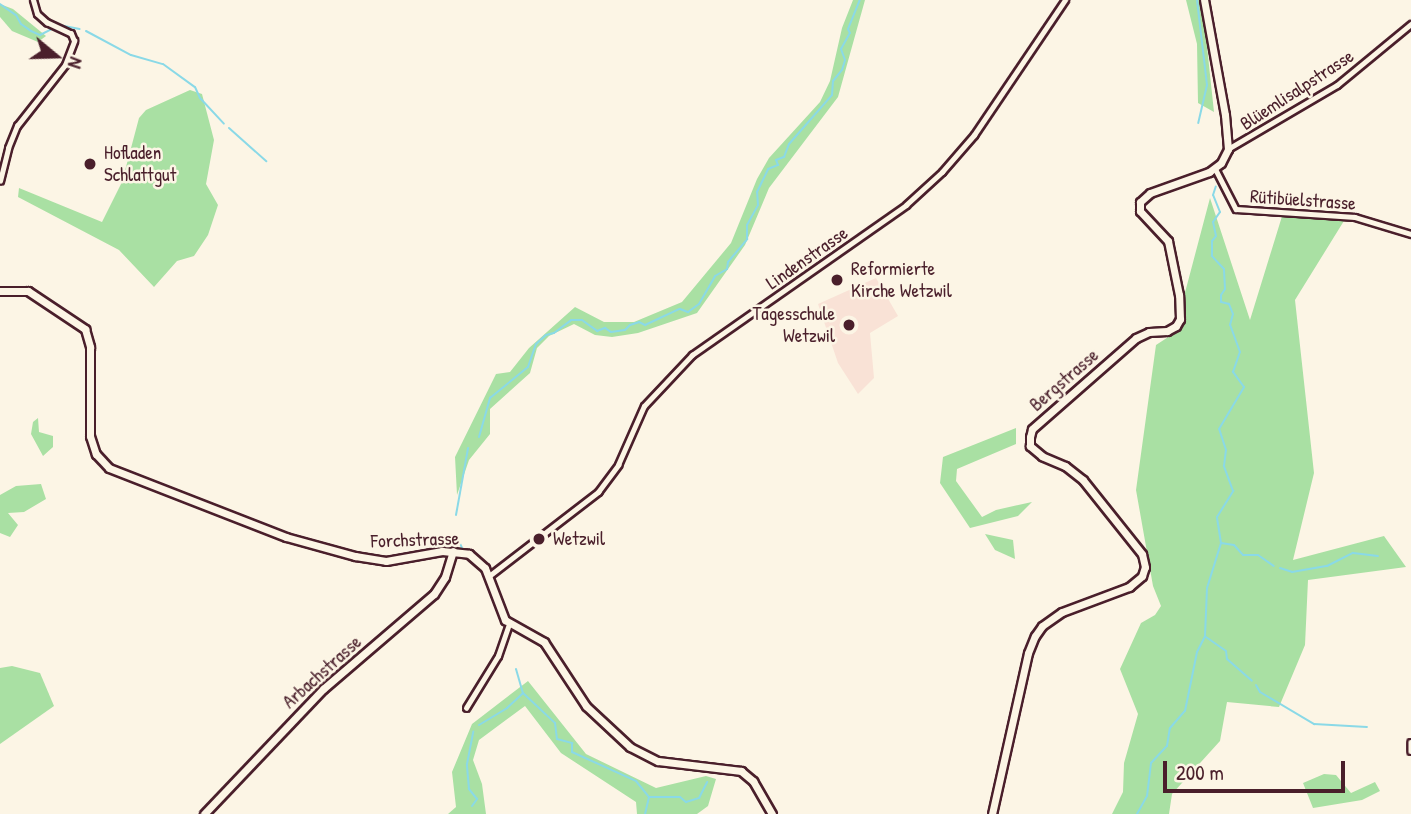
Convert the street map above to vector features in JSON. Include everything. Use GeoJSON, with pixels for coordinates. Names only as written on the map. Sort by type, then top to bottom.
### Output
{"type":"FeatureCollection","features":[{"type":"Feature","properties":{"kind":"street"},"geometry":{"type":"LineString","coordinates":[[0,181],[8,148],[17,126],[65,65],[74,41],[71,34],[47,23],[37,14],[33,0]]}},
{"type":"Feature","properties":{"kind":"street","name":"Lindenstrasse"},"geometry":{"type":"LineString","coordinates":[[489,576],[598,492],[618,465],[644,406],[692,355],[906,205],[942,172],[974,135],[1065,0]]}},
{"type":"Feature","properties":{"kind":"street"},"geometry":{"type":"LineString","coordinates":[[1203,0],[1225,115],[1228,149],[1215,168]]}},
{"type":"Feature","properties":{"kind":"street","name":"Blüemlisalpstrasse"},"geometry":{"type":"LineString","coordinates":[[1228,149],[1337,85],[1411,24]]}},
{"type":"Feature","properties":{"kind":"street","name":"Rütibüelstrasse"},"geometry":{"type":"LineString","coordinates":[[1215,168],[1233,205],[1242,211],[1347,216],[1411,234]]}},
{"type":"Feature","properties":{"kind":"street","name":"Bergstrasse"},"geometry":{"type":"LineString","coordinates":[[992,814],[1028,653],[1035,636],[1042,626],[1062,612],[1129,587],[1142,576],[1145,566],[1142,554],[1083,480],[1030,446],[1032,429],[1136,338],[1176,326],[1180,305],[1168,240],[1140,211],[1140,202],[1150,193],[1215,168]]}},
{"type":"Feature","properties":{"kind":"street","name":"Forchstrasse"},"geometry":{"type":"LineString","coordinates":[[0,291],[17,289],[37,295],[85,329],[90,347],[90,436],[98,458],[116,473],[194,500],[286,537],[355,556],[386,561],[453,551],[472,556],[489,576]]}},
{"type":"Feature","properties":{"kind":"street","name":"Arbachstrasse"},"geometry":{"type":"LineString","coordinates":[[204,814],[323,689],[434,594],[445,577],[453,551]]}},
{"type":"Feature","properties":{"kind":"street"},"geometry":{"type":"LineString","coordinates":[[489,576],[502,615],[509,624],[544,642],[586,706],[631,747],[658,761],[741,771],[753,781],[772,814]]}},
{"type":"Feature","properties":{"kind":"street"},"geometry":{"type":"LineString","coordinates":[[466,708],[497,659],[509,624]]}},
{"type":"Feature","properties":{"kind":"street"},"geometry":{"type":"LineString","coordinates":[[1411,742],[1411,751]]}},
{"type":"Feature","properties":{"kind":"shaded area"},"geometry":{"type":"Polygon","coordinates":[[[876,278],[898,316],[870,333],[874,378],[858,394],[838,363],[818,304],[876,278]]]}},
{"type":"Feature","properties":{"kind":"green space"},"geometry":{"type":"Polygon","coordinates":[[[853,0],[865,0],[838,97],[769,188],[745,245],[697,313],[638,333],[612,337],[595,335],[574,324],[549,336],[537,348],[530,373],[490,409],[490,434],[469,460],[457,495],[455,457],[496,374],[510,372],[529,348],[575,307],[604,322],[634,322],[682,302],[731,243],[757,179],[769,158],[820,102],[830,81],[842,28],[853,0]]]}},
{"type":"Feature","properties":{"kind":"green space"},"geometry":{"type":"Polygon","coordinates":[[[1186,0],[1202,0],[1214,112],[1198,103],[1197,44],[1186,0]]]}},
{"type":"Feature","properties":{"kind":"green space"},"geometry":{"type":"Polygon","coordinates":[[[0,4],[13,9],[46,36],[38,42],[12,31],[0,17],[0,4]]]}},
{"type":"Feature","properties":{"kind":"green space"},"geometry":{"type":"Polygon","coordinates":[[[190,90],[202,94],[214,140],[206,184],[218,205],[208,235],[194,256],[177,261],[154,287],[119,250],[18,197],[19,188],[102,222],[122,182],[139,118],[146,110],[190,90]]]}},
{"type":"Feature","properties":{"kind":"green space"},"geometry":{"type":"Polygon","coordinates":[[[1210,198],[1250,320],[1283,213],[1347,216],[1295,300],[1314,473],[1293,560],[1384,536],[1406,567],[1308,580],[1305,645],[1279,707],[1227,702],[1220,741],[1172,794],[1169,814],[1112,814],[1123,792],[1124,763],[1138,714],[1120,669],[1141,623],[1155,615],[1161,606],[1153,586],[1136,490],[1156,345],[1179,330],[1182,304],[1210,198]]]}},
{"type":"Feature","properties":{"kind":"green space"},"geometry":{"type":"Polygon","coordinates":[[[38,418],[39,432],[53,436],[53,447],[43,456],[31,434],[33,422],[38,418]]]}},
{"type":"Feature","properties":{"kind":"green space"},"geometry":{"type":"Polygon","coordinates":[[[1016,428],[1016,444],[957,469],[956,481],[982,517],[996,510],[1032,502],[1018,516],[970,528],[940,483],[943,457],[1016,428]]]}},
{"type":"Feature","properties":{"kind":"green space"},"geometry":{"type":"Polygon","coordinates":[[[41,484],[46,499],[24,512],[8,513],[18,525],[10,537],[0,533],[0,495],[16,486],[41,484]]]}},
{"type":"Feature","properties":{"kind":"green space"},"geometry":{"type":"Polygon","coordinates":[[[985,534],[1013,540],[1015,559],[995,550],[985,534]]]}},
{"type":"Feature","properties":{"kind":"green space"},"geometry":{"type":"Polygon","coordinates":[[[12,666],[40,673],[54,706],[0,744],[0,668],[12,666]]]}},
{"type":"Feature","properties":{"kind":"green space"},"geometry":{"type":"Polygon","coordinates":[[[528,681],[586,754],[656,788],[706,776],[716,779],[708,806],[697,814],[637,814],[636,802],[561,753],[525,706],[479,740],[473,760],[482,784],[486,814],[448,814],[456,807],[452,772],[472,724],[528,681]]]}},
{"type":"Feature","properties":{"kind":"green space"},"geometry":{"type":"Polygon","coordinates":[[[1324,774],[1336,775],[1351,793],[1375,782],[1380,791],[1362,800],[1313,808],[1303,783],[1324,774]]]}},
{"type":"Feature","properties":{"kind":"waterway"},"geometry":{"type":"LineString","coordinates":[[479,437],[490,398],[528,367],[536,344],[546,335],[554,333],[571,320],[582,320],[597,331],[605,328],[611,332],[625,330],[630,325],[639,322],[645,325],[680,309],[688,312],[699,304],[715,276],[727,269],[728,262],[747,239],[747,225],[758,205],[757,192],[768,169],[778,165],[776,160],[784,157],[789,144],[832,95],[833,81],[842,70],[845,60],[841,49],[850,33],[848,29],[860,0]]}},
{"type":"Feature","properties":{"kind":"waterway"},"geometry":{"type":"LineString","coordinates":[[1197,0],[1207,85],[1198,123]]}},
{"type":"Feature","properties":{"kind":"waterway"},"geometry":{"type":"LineString","coordinates":[[0,4],[16,15],[21,24],[31,31],[40,35],[52,29]]}},
{"type":"Feature","properties":{"kind":"waterway"},"geometry":{"type":"LineString","coordinates":[[59,25],[80,29]]}},
{"type":"Feature","properties":{"kind":"waterway"},"geometry":{"type":"LineString","coordinates":[[86,31],[131,55],[163,64],[195,87],[200,98],[224,124]]}},
{"type":"Feature","properties":{"kind":"waterway"},"geometry":{"type":"LineString","coordinates":[[229,128],[266,161]]}},
{"type":"Feature","properties":{"kind":"waterway"},"geometry":{"type":"LineString","coordinates":[[1137,814],[1147,796],[1151,763],[1167,746],[1170,728],[1185,711],[1197,652],[1205,636],[1207,588],[1221,543],[1217,517],[1233,491],[1224,466],[1226,450],[1219,429],[1244,387],[1233,372],[1240,352],[1230,325],[1233,314],[1229,304],[1221,302],[1225,289],[1224,269],[1212,256],[1212,241],[1216,236],[1213,222],[1220,212],[1213,195],[1216,186]]}},
{"type":"Feature","properties":{"kind":"waterway"},"geometry":{"type":"LineString","coordinates":[[456,515],[468,448]]}},
{"type":"Feature","properties":{"kind":"waterway"},"geometry":{"type":"LineString","coordinates":[[456,535],[462,548]]}},
{"type":"Feature","properties":{"kind":"waterway"},"geometry":{"type":"LineString","coordinates":[[1221,543],[1234,545],[1243,555],[1258,555],[1274,566]]}},
{"type":"Feature","properties":{"kind":"waterway"},"geometry":{"type":"LineString","coordinates":[[1280,568],[1292,572],[1327,566],[1353,553],[1378,556]]}},
{"type":"Feature","properties":{"kind":"waterway"},"geometry":{"type":"LineString","coordinates":[[1206,637],[1226,651],[1227,659],[1252,681]]}},
{"type":"Feature","properties":{"kind":"waterway"},"geometry":{"type":"LineString","coordinates":[[516,669],[523,693],[555,723],[557,739],[572,743],[572,752],[636,781],[649,797],[645,814]]}},
{"type":"Feature","properties":{"kind":"waterway"},"geometry":{"type":"LineString","coordinates":[[1256,685],[1260,692],[1314,724],[1367,727]]}},
{"type":"Feature","properties":{"kind":"waterway"},"geometry":{"type":"LineString","coordinates":[[479,725],[507,708],[523,693]]}},
{"type":"Feature","properties":{"kind":"waterway"},"geometry":{"type":"LineString","coordinates":[[472,806],[477,799],[469,789],[467,764],[473,732]]}},
{"type":"Feature","properties":{"kind":"waterway"},"geometry":{"type":"LineString","coordinates":[[650,797],[680,797],[686,802],[699,798],[707,782]]}},
{"type":"Feature","properties":{"kind":"place","name":"Hofladen Schlattgut"},"geometry":{"type":"Point","coordinates":[90,164]}},
{"type":"Feature","properties":{"kind":"place","name":"Reformierte Kirche Wetzwil"},"geometry":{"type":"Point","coordinates":[837,280]}},
{"type":"Feature","properties":{"kind":"place","name":"Tagesschule Wetzwil"},"geometry":{"type":"Point","coordinates":[849,325]}},
{"type":"Feature","properties":{"kind":"place","name":"Wetzwil"},"geometry":{"type":"Point","coordinates":[539,539]}}]}
